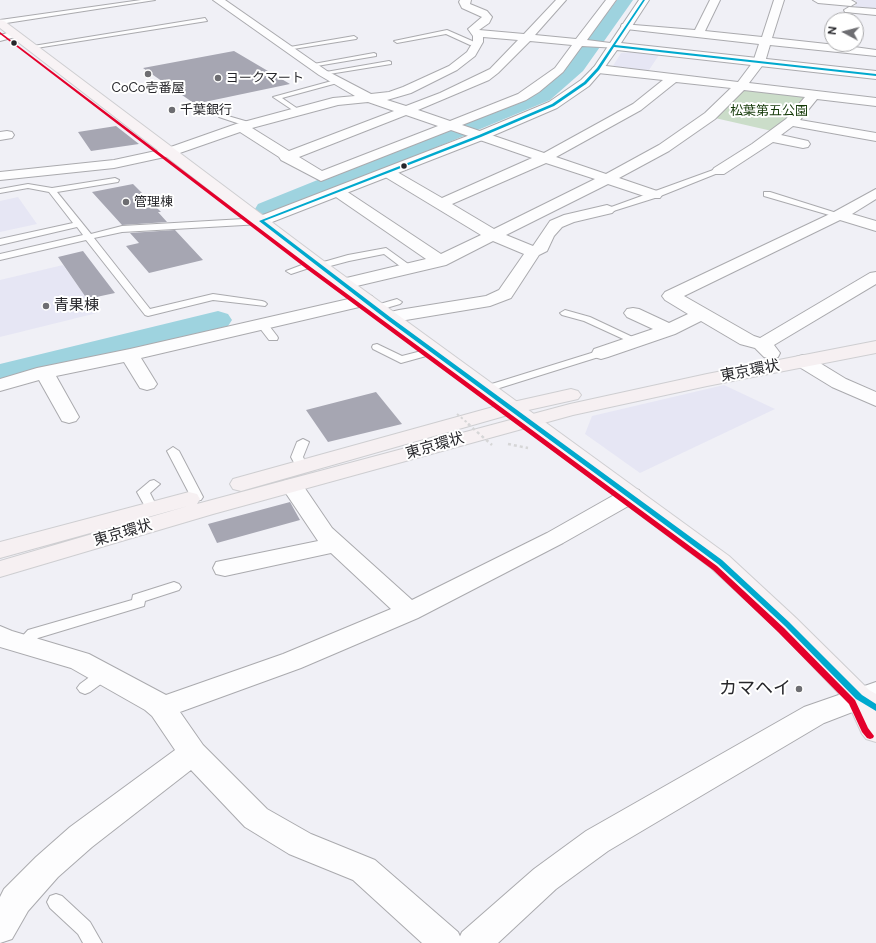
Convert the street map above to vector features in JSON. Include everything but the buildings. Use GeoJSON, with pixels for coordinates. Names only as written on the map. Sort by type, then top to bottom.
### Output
{"type":"FeatureCollection","features":[{"type":"Feature","properties":{"kind":"highway","name":"東京環状"},"geometry":{"type":"LineString","coordinates":[[0,569],[297,477],[520,414],[766,348],[876,334]]}},
{"type":"Feature","properties":{"kind":"highway","name":"東京環状"},"geometry":{"type":"LineString","coordinates":[[520,414],[876,347]]}},
{"type":"Feature","properties":{"kind":"highway","name":"東京環状"},"geometry":{"type":"LineString","coordinates":[[0,550],[197,496],[297,477]]}},
{"type":"Feature","properties":{"kind":"main road"},"geometry":{"type":"LineString","coordinates":[[0,23],[317,265],[720,562],[826,661],[870,699],[872,726],[876,731]]}},
{"type":"Feature","properties":{"kind":"street"},"geometry":{"type":"LineString","coordinates":[[218,0],[323,74],[340,81],[369,98],[655,195]]}},
{"type":"Feature","properties":{"kind":"street"},"geometry":{"type":"LineString","coordinates":[[1,175],[114,164],[169,152],[245,126],[337,101],[391,96],[407,90],[453,68],[471,54],[476,39],[474,29],[485,21],[487,17],[483,13],[466,6],[464,2],[466,0]]}},
{"type":"Feature","properties":{"kind":"street"},"geometry":{"type":"LineString","coordinates":[[286,157],[404,110],[444,96],[485,77],[494,71],[527,38],[561,0]]}},
{"type":"Feature","properties":{"kind":"street"},"geometry":{"type":"LineString","coordinates":[[245,126],[286,157],[321,177],[522,97],[535,89],[559,70],[581,43],[612,0]]}},
{"type":"Feature","properties":{"kind":"street"},"geometry":{"type":"LineString","coordinates":[[261,221],[480,136],[553,105],[585,84],[598,69],[610,46],[644,0]]}},
{"type":"Feature","properties":{"kind":"street"},"geometry":{"type":"LineString","coordinates":[[698,34],[715,0]]}},
{"type":"Feature","properties":{"kind":"street"},"geometry":{"type":"LineString","coordinates":[[344,284],[440,261],[607,179],[664,148],[710,116],[741,86],[759,62],[780,0]]}},
{"type":"Feature","properties":{"kind":"street"},"geometry":{"type":"LineString","coordinates":[[818,0],[850,8],[876,12]]}},
{"type":"Feature","properties":{"kind":"street"},"geometry":{"type":"LineString","coordinates":[[626,26],[824,46]]}},
{"type":"Feature","properties":{"kind":"street"},"geometry":{"type":"LineString","coordinates":[[0,38],[15,34]]}},
{"type":"Feature","properties":{"kind":"street"},"geometry":{"type":"LineString","coordinates":[[476,39],[527,38],[876,75]]}},
{"type":"Feature","properties":{"kind":"street"},"geometry":{"type":"LineString","coordinates":[[864,51],[876,53]]}},
{"type":"Feature","properties":{"kind":"street"},"geometry":{"type":"LineString","coordinates":[[598,69],[876,102]]}},
{"type":"Feature","properties":{"kind":"street"},"geometry":{"type":"LineString","coordinates":[[441,204],[544,158],[637,107],[673,78]]}},
{"type":"Feature","properties":{"kind":"street"},"geometry":{"type":"LineString","coordinates":[[719,171],[757,147],[791,122],[813,95]]}},
{"type":"Feature","properties":{"kind":"street"},"geometry":{"type":"LineString","coordinates":[[800,110],[815,113]]}},
{"type":"Feature","properties":{"kind":"street"},"geometry":{"type":"LineString","coordinates":[[791,122],[876,138]]}},
{"type":"Feature","properties":{"kind":"street"},"geometry":{"type":"LineString","coordinates":[[769,137],[803,144]]}},
{"type":"Feature","properties":{"kind":"street"},"geometry":{"type":"LineString","coordinates":[[387,172],[493,235],[533,252]]}},
{"type":"Feature","properties":{"kind":"street"},"geometry":{"type":"LineString","coordinates":[[338,192],[440,261]]}},
{"type":"Feature","properties":{"kind":"street"},"geometry":{"type":"LineString","coordinates":[[876,193],[839,215],[671,296],[747,340],[766,348],[876,277]]}},
{"type":"Feature","properties":{"kind":"street"},"geometry":{"type":"LineString","coordinates":[[0,385],[44,372],[130,355],[268,331],[377,309],[399,315],[490,301],[512,291],[533,252],[541,248],[547,235],[556,224],[569,218],[607,210]]}},
{"type":"Feature","properties":{"kind":"street"},"geometry":{"type":"LineString","coordinates":[[839,215],[876,226]]}},
{"type":"Feature","properties":{"kind":"street"},"geometry":{"type":"LineString","coordinates":[[633,313],[669,330]]}},
{"type":"Feature","properties":{"kind":"street"},"geometry":{"type":"LineString","coordinates":[[601,353],[669,330],[701,314]]}},
{"type":"Feature","properties":{"kind":"street"},"geometry":{"type":"LineString","coordinates":[[130,355],[147,384]]}},
{"type":"Feature","properties":{"kind":"street"},"geometry":{"type":"LineString","coordinates":[[803,361],[839,383],[876,400]]}},
{"type":"Feature","properties":{"kind":"street"},"geometry":{"type":"LineString","coordinates":[[44,372],[69,417]]}},
{"type":"Feature","properties":{"kind":"street"},"geometry":{"type":"LineString","coordinates":[[297,477],[324,533],[409,612]]}},
{"type":"Feature","properties":{"kind":"street"},"geometry":{"type":"LineString","coordinates":[[162,708],[292,661],[409,612],[555,538],[631,495]]}},
{"type":"Feature","properties":{"kind":"street"},"geometry":{"type":"LineString","coordinates":[[225,568],[326,547],[334,542]]}},
{"type":"Feature","properties":{"kind":"street"},"geometry":{"type":"LineString","coordinates":[[6,639],[80,661],[94,681],[155,702],[162,708],[193,753],[256,818],[300,844],[364,870],[446,943]]}},
{"type":"Feature","properties":{"kind":"street"},"geometry":{"type":"LineString","coordinates":[[474,943],[545,880],[597,840],[814,715],[870,699]]}},
{"type":"Feature","properties":{"kind":"street"},"geometry":{"type":"LineString","coordinates":[[0,928],[16,900],[47,867],[81,837],[193,753]]}},
{"type":"Feature","properties":{"kind":"lane"},"geometry":{"type":"LineString","coordinates":[[0,23],[152,0]]}},
{"type":"Feature","properties":{"kind":"lane"},"geometry":{"type":"LineString","coordinates":[[30,47],[205,20]]}},
{"type":"Feature","properties":{"kind":"lane"},"geometry":{"type":"LineString","coordinates":[[397,41],[447,32],[472,44],[476,39]]}},
{"type":"Feature","properties":{"kind":"lane"},"geometry":{"type":"LineString","coordinates":[[286,48],[354,38]]}},
{"type":"Feature","properties":{"kind":"lane"},"geometry":{"type":"LineString","coordinates":[[311,65],[374,55]]}},
{"type":"Feature","properties":{"kind":"lane"},"geometry":{"type":"LineString","coordinates":[[323,74],[389,64]]}},
{"type":"Feature","properties":{"kind":"lane"},"geometry":{"type":"LineString","coordinates":[[299,112],[276,97],[340,81]]}},
{"type":"Feature","properties":{"kind":"lane"},"geometry":{"type":"LineString","coordinates":[[221,116],[245,126]]}},
{"type":"Feature","properties":{"kind":"lane"},"geometry":{"type":"LineString","coordinates":[[607,210],[655,195],[719,171]]}},
{"type":"Feature","properties":{"kind":"lane"},"geometry":{"type":"LineString","coordinates":[[0,191],[28,186],[52,190],[115,180]]}},
{"type":"Feature","properties":{"kind":"lane"},"geometry":{"type":"LineString","coordinates":[[52,190],[148,313],[213,297],[258,304]]}},
{"type":"Feature","properties":{"kind":"lane"},"geometry":{"type":"LineString","coordinates":[[768,194],[839,215]]}},
{"type":"Feature","properties":{"kind":"lane"},"geometry":{"type":"LineString","coordinates":[[0,257],[122,229],[261,221]]}},
{"type":"Feature","properties":{"kind":"lane"},"geometry":{"type":"LineString","coordinates":[[0,242],[79,224]]}},
{"type":"Feature","properties":{"kind":"lane"},"geometry":{"type":"LineString","coordinates":[[290,271],[386,251],[408,268]]}},
{"type":"Feature","properties":{"kind":"lane"},"geometry":{"type":"LineString","coordinates":[[377,309],[397,302]]}},
{"type":"Feature","properties":{"kind":"lane"},"geometry":{"type":"LineString","coordinates":[[565,312],[586,319],[636,341]]}},
{"type":"Feature","properties":{"kind":"lane"},"geometry":{"type":"LineString","coordinates":[[377,347],[401,360],[433,350]]}},
{"type":"Feature","properties":{"kind":"lane"},"geometry":{"type":"LineString","coordinates":[[486,389],[601,353]]}},
{"type":"Feature","properties":{"kind":"lane"},"geometry":{"type":"LineString","coordinates":[[297,477],[298,457],[303,442]]}},
{"type":"Feature","properties":{"kind":"lane"},"geometry":{"type":"LineString","coordinates":[[173,451],[197,496]]}},
{"type":"Feature","properties":{"kind":"lane"},"geometry":{"type":"LineString","coordinates":[[152,509],[144,492],[154,484]]}},
{"type":"Feature","properties":{"kind":"lane"},"geometry":{"type":"LineString","coordinates":[[6,639],[33,634],[140,602],[138,598],[174,587]]}},
{"type":"Feature","properties":{"kind":"lane"},"geometry":{"type":"LineString","coordinates":[[56,902],[84,928],[93,943]]}},
{"type":"Feature","properties":{"kind":"path"},"geometry":{"type":"LineString","coordinates":[[457,414],[492,445],[498,444]]}},
{"type":"Feature","properties":{"kind":"path"},"geometry":{"type":"LineString","coordinates":[[504,443],[528,448]]}},
{"type":"Feature","properties":{"kind":"shaded area"},"geometry":{"type":"Polygon","coordinates":[[[856,0],[876,0],[876,11],[855,10],[856,0]]]}},
{"type":"Feature","properties":{"kind":"shaded area"},"geometry":{"type":"Polygon","coordinates":[[[633,52],[659,55],[647,73],[611,69],[621,53],[633,52]]]}},
{"type":"Feature","properties":{"kind":"shaded area"},"geometry":{"type":"Polygon","coordinates":[[[18,197],[37,224],[0,232],[0,201],[18,197]]]}},
{"type":"Feature","properties":{"kind":"shaded area","name":"青果棟"},"geometry":{"type":"Polygon","coordinates":[[[63,265],[97,313],[0,337],[0,280],[63,265]]]}},
{"type":"Feature","properties":{"kind":"shaded area"},"geometry":{"type":"Polygon","coordinates":[[[724,385],[775,409],[640,473],[585,434],[592,416],[724,385]]]}},
{"type":"Feature","properties":{"kind":"green space","name":"松葉第五公園"},"geometry":{"type":"Polygon","coordinates":[[[744,90],[807,97],[786,123],[772,131],[715,118],[744,90]]]}},
{"type":"Feature","properties":{"kind":"waterway"},"geometry":{"type":"LineString","coordinates":[[267,209],[543,96],[576,67],[625,0]]}},
{"type":"Feature","properties":{"kind":"waterway"},"geometry":{"type":"LineString","coordinates":[[0,373],[218,320]]}},
{"type":"Feature","properties":{"kind":"transit line"},"geometry":{"type":"LineString","coordinates":[[261,221],[480,136],[553,105],[585,83],[598,69],[644,0]]}},
{"type":"Feature","properties":{"kind":"transit line"},"geometry":{"type":"LineString","coordinates":[[0,33],[310,269],[715,568],[781,630],[852,702],[865,730],[870,736]]}},
{"type":"Feature","properties":{"kind":"transit line"},"geometry":{"type":"LineString","coordinates":[[614,46],[876,75]]}},
{"type":"Feature","properties":{"kind":"transit line"},"geometry":{"type":"LineString","coordinates":[[261,221],[388,318],[720,562],[787,624],[859,697],[876,708]]}},
{"type":"Feature","properties":{"kind":"place","name":"CoCo壱番屋"},"geometry":{"type":"Point","coordinates":[148,74]}},
{"type":"Feature","properties":{"kind":"place","name":"ヨークマート"},"geometry":{"type":"Point","coordinates":[218,78]}},
{"type":"Feature","properties":{"kind":"place","name":"千葉銀行"},"geometry":{"type":"Point","coordinates":[172,110]}},
{"type":"Feature","properties":{"kind":"place","name":"管理棟"},"geometry":{"type":"Point","coordinates":[126,202]}},
{"type":"Feature","properties":{"kind":"place","name":"青果棟"},"geometry":{"type":"Point","coordinates":[46,306]}},
{"type":"Feature","properties":{"kind":"place","name":"カマヘイ"},"geometry":{"type":"Point","coordinates":[799,689]}}]}
